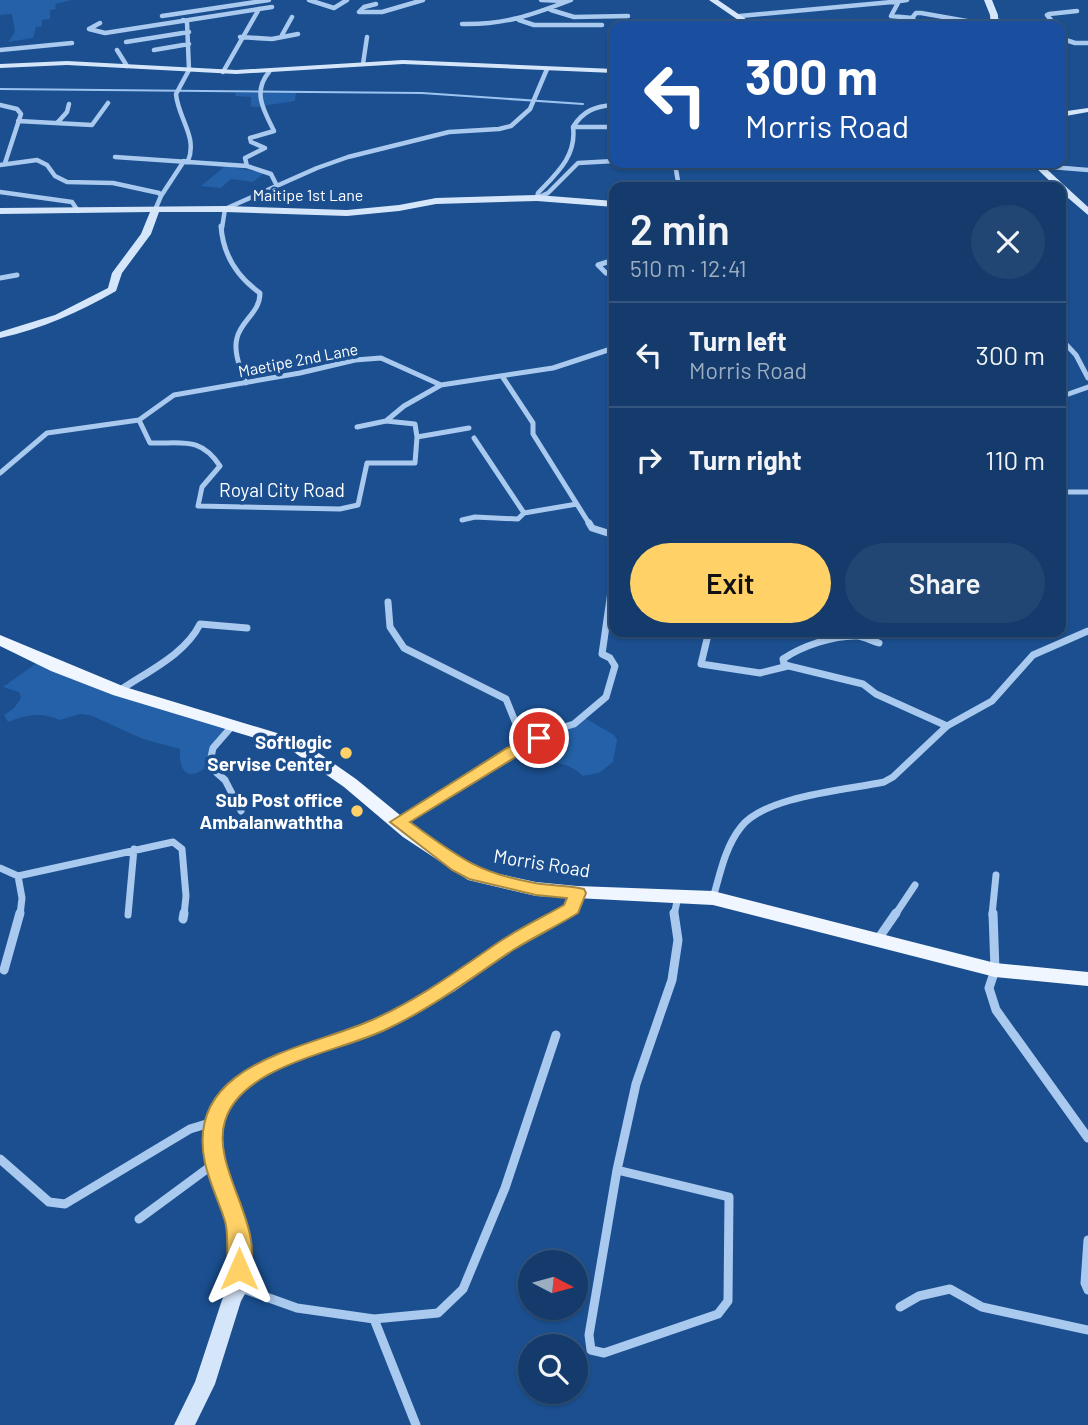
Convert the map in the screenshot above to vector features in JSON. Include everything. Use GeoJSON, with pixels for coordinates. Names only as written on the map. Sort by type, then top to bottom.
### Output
{"type":"FeatureCollection","features":[{"type":"Feature","properties":{"kind":"main road","name":"Morris Road"},"geometry":{"type":"LineString","coordinates":[[0,640],[57,667],[119,691],[294,744],[350,783],[458,866],[475,875],[536,889],[713,898],[824,929],[995,970],[1088,979]]}},
{"type":"Feature","properties":{"kind":"street"},"geometry":{"type":"LineString","coordinates":[[162,16],[269,0]]}},
{"type":"Feature","properties":{"kind":"street"},"geometry":{"type":"LineString","coordinates":[[309,0],[334,9],[347,0]]}},
{"type":"Feature","properties":{"kind":"street"},"geometry":{"type":"LineString","coordinates":[[376,4],[364,7],[359,12],[382,12],[423,0]]}},
{"type":"Feature","properties":{"kind":"street"},"geometry":{"type":"LineString","coordinates":[[541,0],[570,0]]}},
{"type":"Feature","properties":{"kind":"street"},"geometry":{"type":"LineString","coordinates":[[462,24],[518,20],[570,0]]}},
{"type":"Feature","properties":{"kind":"street"},"geometry":{"type":"LineString","coordinates":[[714,0],[746,21]]}},
{"type":"Feature","properties":{"kind":"street"},"geometry":{"type":"LineString","coordinates":[[740,16],[908,0]]}},
{"type":"Feature","properties":{"kind":"street"},"geometry":{"type":"LineString","coordinates":[[988,0],[993,21]]}},
{"type":"Feature","properties":{"kind":"street"},"geometry":{"type":"LineString","coordinates":[[892,2],[898,3],[891,16],[912,18],[915,21]]}},
{"type":"Feature","properties":{"kind":"street"},"geometry":{"type":"LineString","coordinates":[[100,23],[89,29],[105,33],[272,6]]}},
{"type":"Feature","properties":{"kind":"street"},"geometry":{"type":"LineString","coordinates":[[223,72],[240,37],[259,9]]}},
{"type":"Feature","properties":{"kind":"street"},"geometry":{"type":"LineString","coordinates":[[551,9],[573,16],[628,16]]}},
{"type":"Feature","properties":{"kind":"street"},"geometry":{"type":"LineString","coordinates":[[1050,21],[1047,15],[1049,13],[1077,12]]}},
{"type":"Feature","properties":{"kind":"street"},"geometry":{"type":"LineString","coordinates":[[912,18],[916,13],[921,13],[974,21]]}},
{"type":"Feature","properties":{"kind":"street"},"geometry":{"type":"LineString","coordinates":[[240,37],[281,38],[292,17]]}},
{"type":"Feature","properties":{"kind":"street"},"geometry":{"type":"LineString","coordinates":[[0,335],[30,327],[92,301],[113,289],[117,274],[146,234],[161,196],[186,161],[192,145],[176,100],[177,88],[190,69],[189,32],[187,22],[183,20]]}},
{"type":"Feature","properties":{"kind":"street"},"geometry":{"type":"LineString","coordinates":[[518,20],[534,25],[602,25]]}},
{"type":"Feature","properties":{"kind":"street"},"geometry":{"type":"LineString","coordinates":[[126,42],[189,32]]}},
{"type":"Feature","properties":{"kind":"street"},"geometry":{"type":"LineString","coordinates":[[282,35],[298,34]]}},
{"type":"Feature","properties":{"kind":"street"},"geometry":{"type":"LineString","coordinates":[[363,64],[367,37]]}},
{"type":"Feature","properties":{"kind":"street"},"geometry":{"type":"LineString","coordinates":[[1066,40],[1088,43]]}},
{"type":"Feature","properties":{"kind":"street"},"geometry":{"type":"LineString","coordinates":[[0,50],[72,44]]}},
{"type":"Feature","properties":{"kind":"street"},"geometry":{"type":"LineString","coordinates":[[155,50],[189,44]]}},
{"type":"Feature","properties":{"kind":"street"},"geometry":{"type":"LineString","coordinates":[[117,50],[127,65]]}},
{"type":"Feature","properties":{"kind":"street"},"geometry":{"type":"LineString","coordinates":[[0,66],[67,63],[269,72],[403,62],[609,71]]}},
{"type":"Feature","properties":{"kind":"street"},"geometry":{"type":"LineString","coordinates":[[246,383],[239,365],[236,341],[240,330],[250,320],[261,300],[260,293],[239,276],[225,250],[221,215],[225,209],[310,170],[346,158],[464,130],[496,130],[512,126],[523,118],[539,93],[547,69]]}},
{"type":"Feature","properties":{"kind":"street"},"geometry":{"type":"LineString","coordinates":[[247,166],[245,158],[265,148],[251,142],[250,138],[274,131],[260,109],[260,86],[269,72]]}},
{"type":"Feature","properties":{"kind":"street"},"geometry":{"type":"LineString","coordinates":[[18,121],[92,125],[108,103]]}},
{"type":"Feature","properties":{"kind":"street"},"geometry":{"type":"LineString","coordinates":[[58,122],[67,112],[69,104]]}},
{"type":"Feature","properties":{"kind":"street"},"geometry":{"type":"LineString","coordinates":[[0,105],[17,109],[21,114],[3,164],[37,160],[47,165],[55,176],[67,182],[113,183],[159,193],[161,196]]}},
{"type":"Feature","properties":{"kind":"street"},"geometry":{"type":"LineString","coordinates":[[573,127],[589,108],[609,106]]}},
{"type":"Feature","properties":{"kind":"street"},"geometry":{"type":"LineString","coordinates":[[1066,114],[1088,110]]}},
{"type":"Feature","properties":{"kind":"street"},"geometry":{"type":"LineString","coordinates":[[573,127],[609,127]]}},
{"type":"Feature","properties":{"kind":"street"},"geometry":{"type":"LineString","coordinates":[[537,198],[538,193],[573,152],[576,137],[573,127]]}},
{"type":"Feature","properties":{"kind":"street"},"geometry":{"type":"LineString","coordinates":[[114,157],[247,166],[271,174],[277,186]]}},
{"type":"Feature","properties":{"kind":"street"},"geometry":{"type":"LineString","coordinates":[[537,198],[548,193],[578,163],[609,162]]}},
{"type":"Feature","properties":{"kind":"street"},"geometry":{"type":"LineString","coordinates":[[1040,168],[1056,182]]}},
{"type":"Feature","properties":{"kind":"street"},"geometry":{"type":"LineString","coordinates":[[1066,168],[1088,170]]}},
{"type":"Feature","properties":{"kind":"street"},"geometry":{"type":"LineString","coordinates":[[1066,191],[1088,212]]}},
{"type":"Feature","properties":{"kind":"street"},"geometry":{"type":"LineString","coordinates":[[0,192],[72,202],[78,211]]}},
{"type":"Feature","properties":{"kind":"street"},"geometry":{"type":"LineString","coordinates":[[1066,198],[1073,197]]}},
{"type":"Feature","properties":{"kind":"street","name":"Maitipe 1st Lane"},"geometry":{"type":"LineString","coordinates":[[0,211],[225,209],[347,213],[436,201],[537,198],[609,204]]}},
{"type":"Feature","properties":{"kind":"street"},"geometry":{"type":"LineString","coordinates":[[606,273],[598,265],[609,262]]}},
{"type":"Feature","properties":{"kind":"street"},"geometry":{"type":"LineString","coordinates":[[0,278],[17,275]]}},
{"type":"Feature","properties":{"kind":"street"},"geometry":{"type":"LineString","coordinates":[[1066,344],[1076,355],[1088,378]]}},
{"type":"Feature","properties":{"kind":"street"},"geometry":{"type":"LineString","coordinates":[[386,421],[404,406],[441,385],[553,369],[609,350]]}},
{"type":"Feature","properties":{"kind":"street","name":"Maetipe 2nd Lane"},"geometry":{"type":"LineString","coordinates":[[0,473],[47,433],[139,420],[174,395],[355,360],[381,358],[441,385]]}},
{"type":"Feature","properties":{"kind":"street"},"geometry":{"type":"LineString","coordinates":[[500,377],[519,409]]}},
{"type":"Feature","properties":{"kind":"street"},"geometry":{"type":"LineString","coordinates":[[500,377],[533,423],[533,434],[592,528],[609,533]]}},
{"type":"Feature","properties":{"kind":"street"},"geometry":{"type":"LineString","coordinates":[[1066,395],[1088,387]]}},
{"type":"Feature","properties":{"kind":"street","name":"Royal City Road"},"geometry":{"type":"LineString","coordinates":[[139,420],[150,443],[192,441],[215,456],[220,466],[202,487],[198,506],[340,509],[358,505],[367,463],[415,463],[417,437]]}},
{"type":"Feature","properties":{"kind":"street"},"geometry":{"type":"LineString","coordinates":[[357,427],[386,421],[415,424],[417,437],[469,428]]}},
{"type":"Feature","properties":{"kind":"street"},"geometry":{"type":"LineString","coordinates":[[474,438],[524,513]]}},
{"type":"Feature","properties":{"kind":"street"},"geometry":{"type":"LineString","coordinates":[[1066,492],[1088,492]]}},
{"type":"Feature","properties":{"kind":"street"},"geometry":{"type":"LineString","coordinates":[[463,520],[475,517],[518,519],[524,513],[577,504]]}},
{"type":"Feature","properties":{"kind":"street"},"geometry":{"type":"LineString","coordinates":[[388,602],[386,622],[398,642],[404,648],[506,699],[525,746]]}},
{"type":"Feature","properties":{"kind":"street"},"geometry":{"type":"LineString","coordinates":[[119,691],[187,643],[198,631],[200,624],[247,628]]}},
{"type":"Feature","properties":{"kind":"street"},"geometry":{"type":"LineString","coordinates":[[398,822],[525,746],[554,730],[574,724],[606,696],[611,687],[615,666],[610,658],[602,653],[609,631]]}},
{"type":"Feature","properties":{"kind":"street"},"geometry":{"type":"LineString","coordinates":[[713,898],[725,852],[748,818],[768,808],[884,782],[893,777],[947,726],[992,701],[1033,655],[1088,631]]}},
{"type":"Feature","properties":{"kind":"street"},"geometry":{"type":"LineString","coordinates":[[708,637],[701,664],[760,673],[789,666]]}},
{"type":"Feature","properties":{"kind":"street"},"geometry":{"type":"LineString","coordinates":[[854,637],[790,653],[783,659],[784,664],[863,684],[876,694],[947,726]]}},
{"type":"Feature","properties":{"kind":"street"},"geometry":{"type":"LineString","coordinates":[[861,637],[878,643]]}},
{"type":"Feature","properties":{"kind":"street"},"geometry":{"type":"LineString","coordinates":[[233,724],[218,740],[209,757],[209,766],[225,780],[241,811]]}},
{"type":"Feature","properties":{"kind":"street"},"geometry":{"type":"LineString","coordinates":[[0,868],[18,876],[173,842],[183,849],[186,896],[183,919]]}},
{"type":"Feature","properties":{"kind":"street"},"geometry":{"type":"LineString","coordinates":[[128,915],[134,849]]}},
{"type":"Feature","properties":{"kind":"street"},"geometry":{"type":"LineString","coordinates":[[996,875],[992,919],[995,970],[989,988],[996,1010],[1088,1138]]}},
{"type":"Feature","properties":{"kind":"street"},"geometry":{"type":"LineString","coordinates":[[4,970],[21,906],[22,886],[18,876]]}},
{"type":"Feature","properties":{"kind":"street"},"geometry":{"type":"LineString","coordinates":[[877,940],[915,885]]}},
{"type":"Feature","properties":{"kind":"street"},"geometry":{"type":"LineString","coordinates":[[184,1425],[205,1384],[232,1300],[239,1287],[239,1228],[215,1163],[214,1122],[227,1096],[251,1076],[306,1050],[379,1025],[449,987],[508,945],[572,909],[578,893]]}},
{"type":"Feature","properties":{"kind":"street"},"geometry":{"type":"LineString","coordinates":[[617,1170],[729,1197],[728,1301],[718,1314],[604,1353],[591,1350],[589,1335],[617,1170],[636,1084],[672,980],[678,940],[674,914],[678,896]]}},
{"type":"Feature","properties":{"kind":"street"},"geometry":{"type":"LineString","coordinates":[[239,1287],[297,1308],[374,1318],[438,1313],[463,1289],[505,1188],[556,1035]]}},
{"type":"Feature","properties":{"kind":"street"},"geometry":{"type":"LineString","coordinates":[[0,1159],[49,1202],[65,1204],[190,1129],[214,1122]]}},
{"type":"Feature","properties":{"kind":"street"},"geometry":{"type":"LineString","coordinates":[[139,1219],[215,1163]]}},
{"type":"Feature","properties":{"kind":"street"},"geometry":{"type":"LineString","coordinates":[[1088,1241],[1085,1283],[1088,1290]]}},
{"type":"Feature","properties":{"kind":"street"},"geometry":{"type":"LineString","coordinates":[[900,1307],[919,1296],[950,1289],[982,1307],[1088,1330]]}},
{"type":"Feature","properties":{"kind":"street"},"geometry":{"type":"LineString","coordinates":[[374,1318],[416,1425]]}},
{"type":"Feature","properties":{"kind":"shaded area"},"geometry":{"type":"Polygon","coordinates":[[[0,0],[72,0],[55,4],[56,9],[50,10],[50,19],[42,20],[42,26],[36,27],[33,38],[8,42],[15,32],[12,14],[0,15],[0,0]]]}},
{"type":"Feature","properties":{"kind":"shaded area"},"geometry":{"type":"Polygon","coordinates":[[[296,92],[295,101],[256,107],[251,106],[251,97],[235,96],[236,93],[296,92]]]}},
{"type":"Feature","properties":{"kind":"shaded area"},"geometry":{"type":"Polygon","coordinates":[[[225,166],[264,173],[253,182],[231,179],[221,188],[201,186],[225,166]]]}},
{"type":"Feature","properties":{"kind":"shaded area"},"geometry":{"type":"Polygon","coordinates":[[[41,660],[228,723],[208,754],[209,765],[196,773],[186,772],[181,764],[180,749],[143,739],[90,715],[80,714],[60,720],[34,715],[8,722],[4,715],[14,708],[21,698],[19,692],[3,687],[41,660]]]}},
{"type":"Feature","properties":{"kind":"shaded area"},"geometry":{"type":"Polygon","coordinates":[[[583,717],[614,735],[617,740],[613,762],[599,773],[583,776],[556,762],[501,759],[583,717]]]}},
{"type":"Feature","properties":{"kind":"waterway"},"geometry":{"type":"LineString","coordinates":[[0,89],[422,93],[583,104]]}},
{"type":"Feature","properties":{"kind":"place","name":"Softlogic Servise Center"},"geometry":{"type":"Point","coordinates":[346,753]}},
{"type":"Feature","properties":{"kind":"place","name":"Sub Post office Ambalanwaththa"},"geometry":{"type":"Point","coordinates":[357,811]}},
{"type":"Feature","properties":{"kind":"route"},"geometry":{"type":"LineString","coordinates":[[239,1269],[239,1228],[215,1163],[213,1141],[214,1122],[227,1096],[251,1076],[285,1058],[379,1025],[449,987],[508,945],[572,909],[578,893],[536,889],[475,875],[458,866],[398,822],[513,751],[539,738]]}}]}
